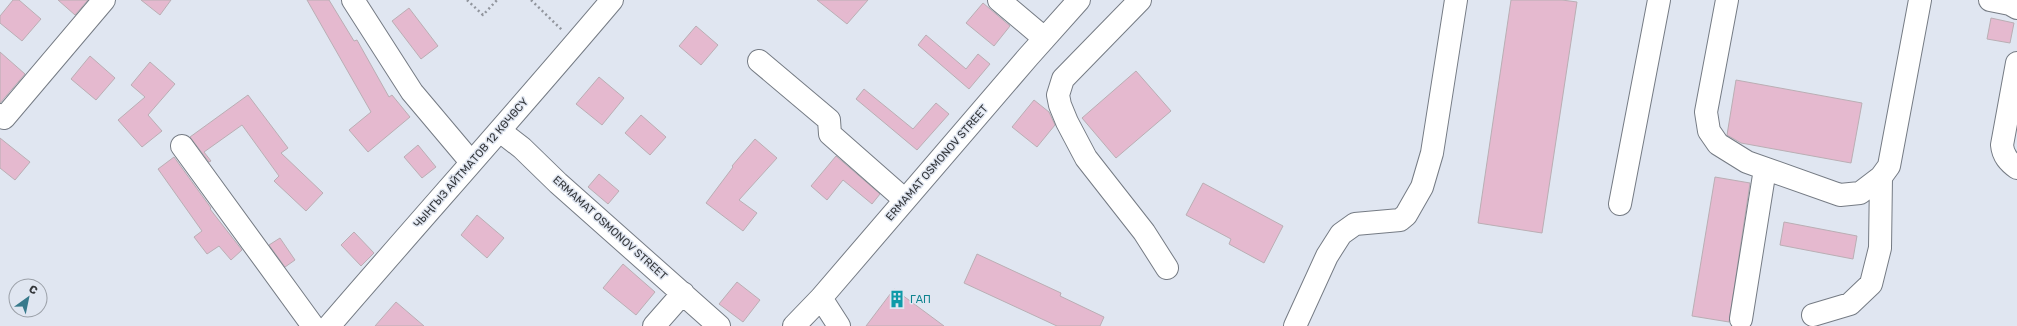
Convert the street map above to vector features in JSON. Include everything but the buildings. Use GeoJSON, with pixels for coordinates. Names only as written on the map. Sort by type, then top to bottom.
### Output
{"type":"FeatureCollection","features":[{"type":"Feature","properties":{"kind":"street"},"geometry":{"type":"LineString","coordinates":[[0,115],[4,118],[104,0]]}},
{"type":"Feature","properties":{"kind":"street"},"geometry":{"type":"LineString","coordinates":[[353,0],[412,92],[471,162]]}},
{"type":"Feature","properties":{"kind":"street","name":"ЧЫҢГЫЗ АЙТМАТОВ 12 КӨЧӨСҮ"},"geometry":{"type":"LineString","coordinates":[[329,326],[471,162],[500,131],[612,0]]}},
{"type":"Feature","properties":{"kind":"street"},"geometry":{"type":"LineString","coordinates":[[999,0],[1044,38]]}},
{"type":"Feature","properties":{"kind":"street","name":"ERMAMAT OSMONOV STREET"},"geometry":{"type":"LineString","coordinates":[[794,326],[821,298],[1044,38],[1079,0]]}},
{"type":"Feature","properties":{"kind":"street"},"geometry":{"type":"LineString","coordinates":[[1140,0],[1063,79],[1058,95],[1067,122],[1086,158],[1144,232],[1168,268]]}},
{"type":"Feature","properties":{"kind":"street"},"geometry":{"type":"LineString","coordinates":[[1294,326],[1327,256],[1341,234],[1355,224],[1400,220],[1406,215],[1422,187],[1432,153],[1456,0]]}},
{"type":"Feature","properties":{"kind":"street"},"geometry":{"type":"LineString","coordinates":[[1620,204],[1659,0]]}},
{"type":"Feature","properties":{"kind":"street"},"geometry":{"type":"LineString","coordinates":[[1727,0],[1706,112],[1709,131],[1718,144],[1747,162],[1840,195],[1860,193],[1881,177],[1889,166],[1920,0]]}},
{"type":"Feature","properties":{"kind":"street"},"geometry":{"type":"LineString","coordinates":[[759,61],[829,120],[830,134],[905,200]]}},
{"type":"Feature","properties":{"kind":"street"},"geometry":{"type":"LineString","coordinates":[[2017,63],[2002,146],[2003,152],[2009,163],[2017,168]]}},
{"type":"Feature","properties":{"kind":"street","name":"ERMAMAT OSMONOV STREET"},"geometry":{"type":"LineString","coordinates":[[500,131],[522,148],[564,188],[719,326]]}},
{"type":"Feature","properties":{"kind":"street"},"geometry":{"type":"LineString","coordinates":[[182,146],[313,326]]}},
{"type":"Feature","properties":{"kind":"street"},"geometry":{"type":"LineString","coordinates":[[1741,319],[1765,169]]}},
{"type":"Feature","properties":{"kind":"street"},"geometry":{"type":"LineString","coordinates":[[1813,315],[1850,304],[1871,284],[1880,248],[1881,177]]}},
{"type":"Feature","properties":{"kind":"street"},"geometry":{"type":"LineString","coordinates":[[654,326],[683,293]]}},
{"type":"Feature","properties":{"kind":"street"},"geometry":{"type":"LineString","coordinates":[[821,298],[839,326]]}},
{"type":"Feature","properties":{"kind":"path"},"geometry":{"type":"LineString","coordinates":[[467,0],[483,15],[497,0]]}},
{"type":"Feature","properties":{"kind":"path"},"geometry":{"type":"LineString","coordinates":[[531,0],[575,44]]}},
{"type":"Feature","properties":{"kind":"place","name":"ГАП"},"geometry":{"type":"Point","coordinates":[897,299]}}]}
